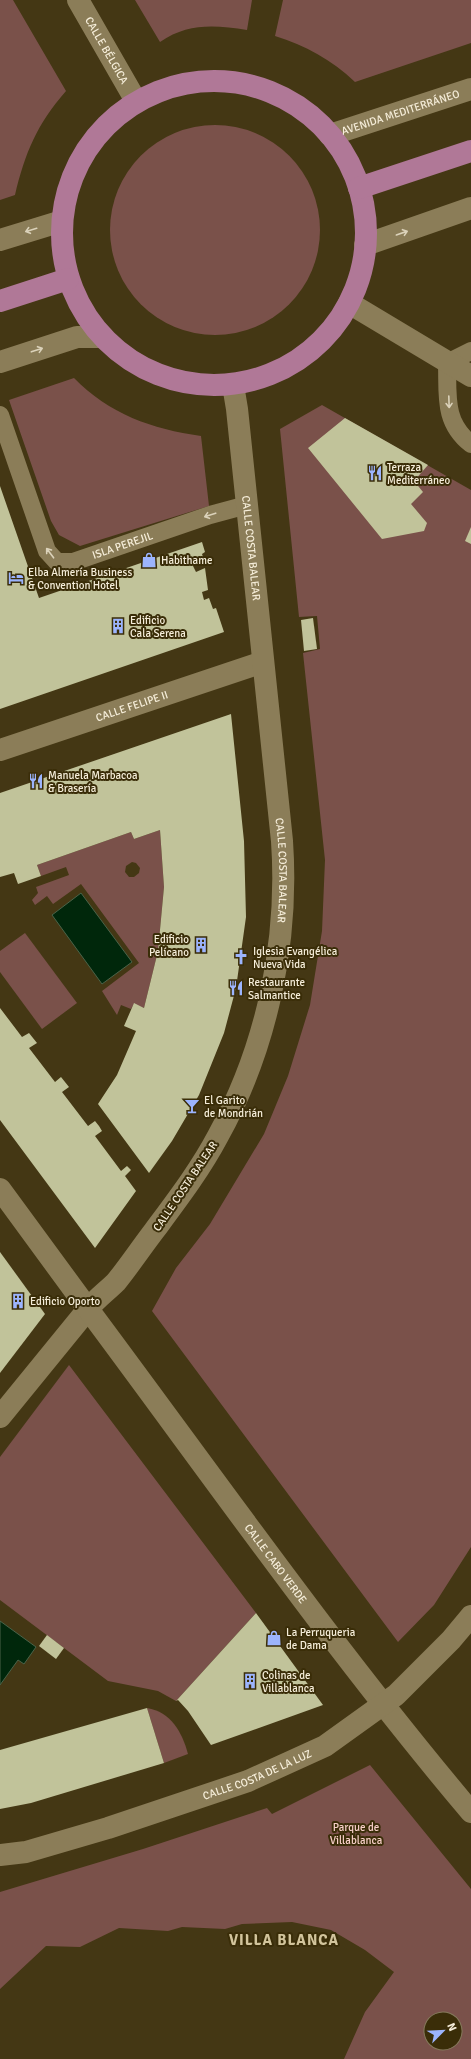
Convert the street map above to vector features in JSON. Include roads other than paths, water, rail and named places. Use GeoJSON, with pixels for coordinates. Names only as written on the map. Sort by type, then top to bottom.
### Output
{"type":"FeatureCollection","features":[{"type":"Feature","properties":{"kind":"main road"},"geometry":{"type":"LineString","coordinates":[[217,80],[260,87],[298,106],[330,135],[348,160],[359,188],[365,216],[366,245],[363,265],[349,303],[337,322],[316,346],[292,364],[263,377],[233,385],[185,382],[140,366],[103,337],[82,310],[68,279],[62,250],[62,221],[73,173],[98,132],[136,101],[175,84],[217,80]]}},
{"type":"Feature","properties":{"kind":"main road"},"geometry":{"type":"LineString","coordinates":[[359,188],[471,151]]}},
{"type":"Feature","properties":{"kind":"main road"},"geometry":{"type":"LineString","coordinates":[[0,302],[68,279]]}},
{"type":"Feature","properties":{"kind":"street","name":"CALLE BÉLGICA"},"geometry":{"type":"LineString","coordinates":[[78,0],[136,101]]}},
{"type":"Feature","properties":{"kind":"street","name":"AVENIDA MEDITERRÁNEO"},"geometry":{"type":"LineString","coordinates":[[330,135],[471,89]]}},
{"type":"Feature","properties":{"kind":"street"},"geometry":{"type":"LineString","coordinates":[[366,245],[471,208]]}},
{"type":"Feature","properties":{"kind":"street"},"geometry":{"type":"LineString","coordinates":[[0,240],[62,221]]}},
{"type":"Feature","properties":{"kind":"street"},"geometry":{"type":"LineString","coordinates":[[349,303],[471,376]]}},
{"type":"Feature","properties":{"kind":"street"},"geometry":{"type":"LineString","coordinates":[[0,362],[78,337],[103,337]]}},
{"type":"Feature","properties":{"kind":"street","name":"CALLE COSTA BALEAR"},"geometry":{"type":"LineString","coordinates":[[0,1417],[98,1296],[118,1279],[200,1167],[218,1136],[239,1093],[254,1054],[265,1018],[278,956],[283,875],[279,815],[233,385]]}},
{"type":"Feature","properties":{"kind":"street","name":"CALLE FELIPE II"},"geometry":{"type":"LineString","coordinates":[[0,750],[263,662]]}},
{"type":"Feature","properties":{"kind":"street","name":"CALLE CABO VERDE"},"geometry":{"type":"LineString","coordinates":[[0,1189],[383,1705],[471,1812]]}},
{"type":"Feature","properties":{"kind":"street","name":"CALLE COSTA DE LA LUZ"},"geometry":{"type":"LineString","coordinates":[[0,1855],[26,1852],[108,1828],[248,1781],[325,1746],[383,1705],[452,1640],[471,1616]]}},
{"type":"Feature","properties":{"kind":"lane"},"geometry":{"type":"LineString","coordinates":[[471,351],[447,363],[449,415],[459,432],[471,444]]}},
{"type":"Feature","properties":{"kind":"lane","name":"ISLA PEREJIL"},"geometry":{"type":"LineString","coordinates":[[0,415],[47,551],[57,562],[73,562],[210,515],[247,505]]}},
{"type":"Feature","properties":{"kind":"place","name":"Terraza Mediterráneo"},"geometry":{"type":"Point","coordinates":[375,473]}},
{"type":"Feature","properties":{"kind":"place","name":"Habithame"},"geometry":{"type":"Point","coordinates":[149,560]}},
{"type":"Feature","properties":{"kind":"place","name":"Elba Almería Business & Convention Hotel"},"geometry":{"type":"Point","coordinates":[16,578]}},
{"type":"Feature","properties":{"kind":"place","name":"Edificio Cala Serena"},"geometry":{"type":"Point","coordinates":[118,626]}},
{"type":"Feature","properties":{"kind":"place","name":"Manuela Marbacoa & Brasería"},"geometry":{"type":"Point","coordinates":[36,781]}},
{"type":"Feature","properties":{"kind":"place","name":"Edificio Pelícano"},"geometry":{"type":"Point","coordinates":[201,945]}},
{"type":"Feature","properties":{"kind":"place","name":"Iglesia Evangélica Nueva Vida"},"geometry":{"type":"Point","coordinates":[241,957]}},
{"type":"Feature","properties":{"kind":"place","name":"Restaurante Salmantice"},"geometry":{"type":"Point","coordinates":[236,988]}},
{"type":"Feature","properties":{"kind":"place","name":"El Garito de Mondrián"},"geometry":{"type":"Point","coordinates":[192,1106]}},
{"type":"Feature","properties":{"kind":"place","name":"Edificio Oporto"},"geometry":{"type":"Point","coordinates":[18,1301]}},
{"type":"Feature","properties":{"kind":"place","name":"La Perruqueria de Dama"},"geometry":{"type":"Point","coordinates":[274,1638]}},
{"type":"Feature","properties":{"kind":"place","name":"Colinas de Villablanca"},"geometry":{"type":"Point","coordinates":[250,1681]}},
{"type":"Feature","properties":{"kind":"district","name":"VILLA BLANCA"},"geometry":{"type":"Point","coordinates":[284,1940]}},
{"type":"Feature","properties":{"kind":"park label","name":"Parque de Villablanca"},"geometry":{"type":"Point","coordinates":[356,1833]}}]}
